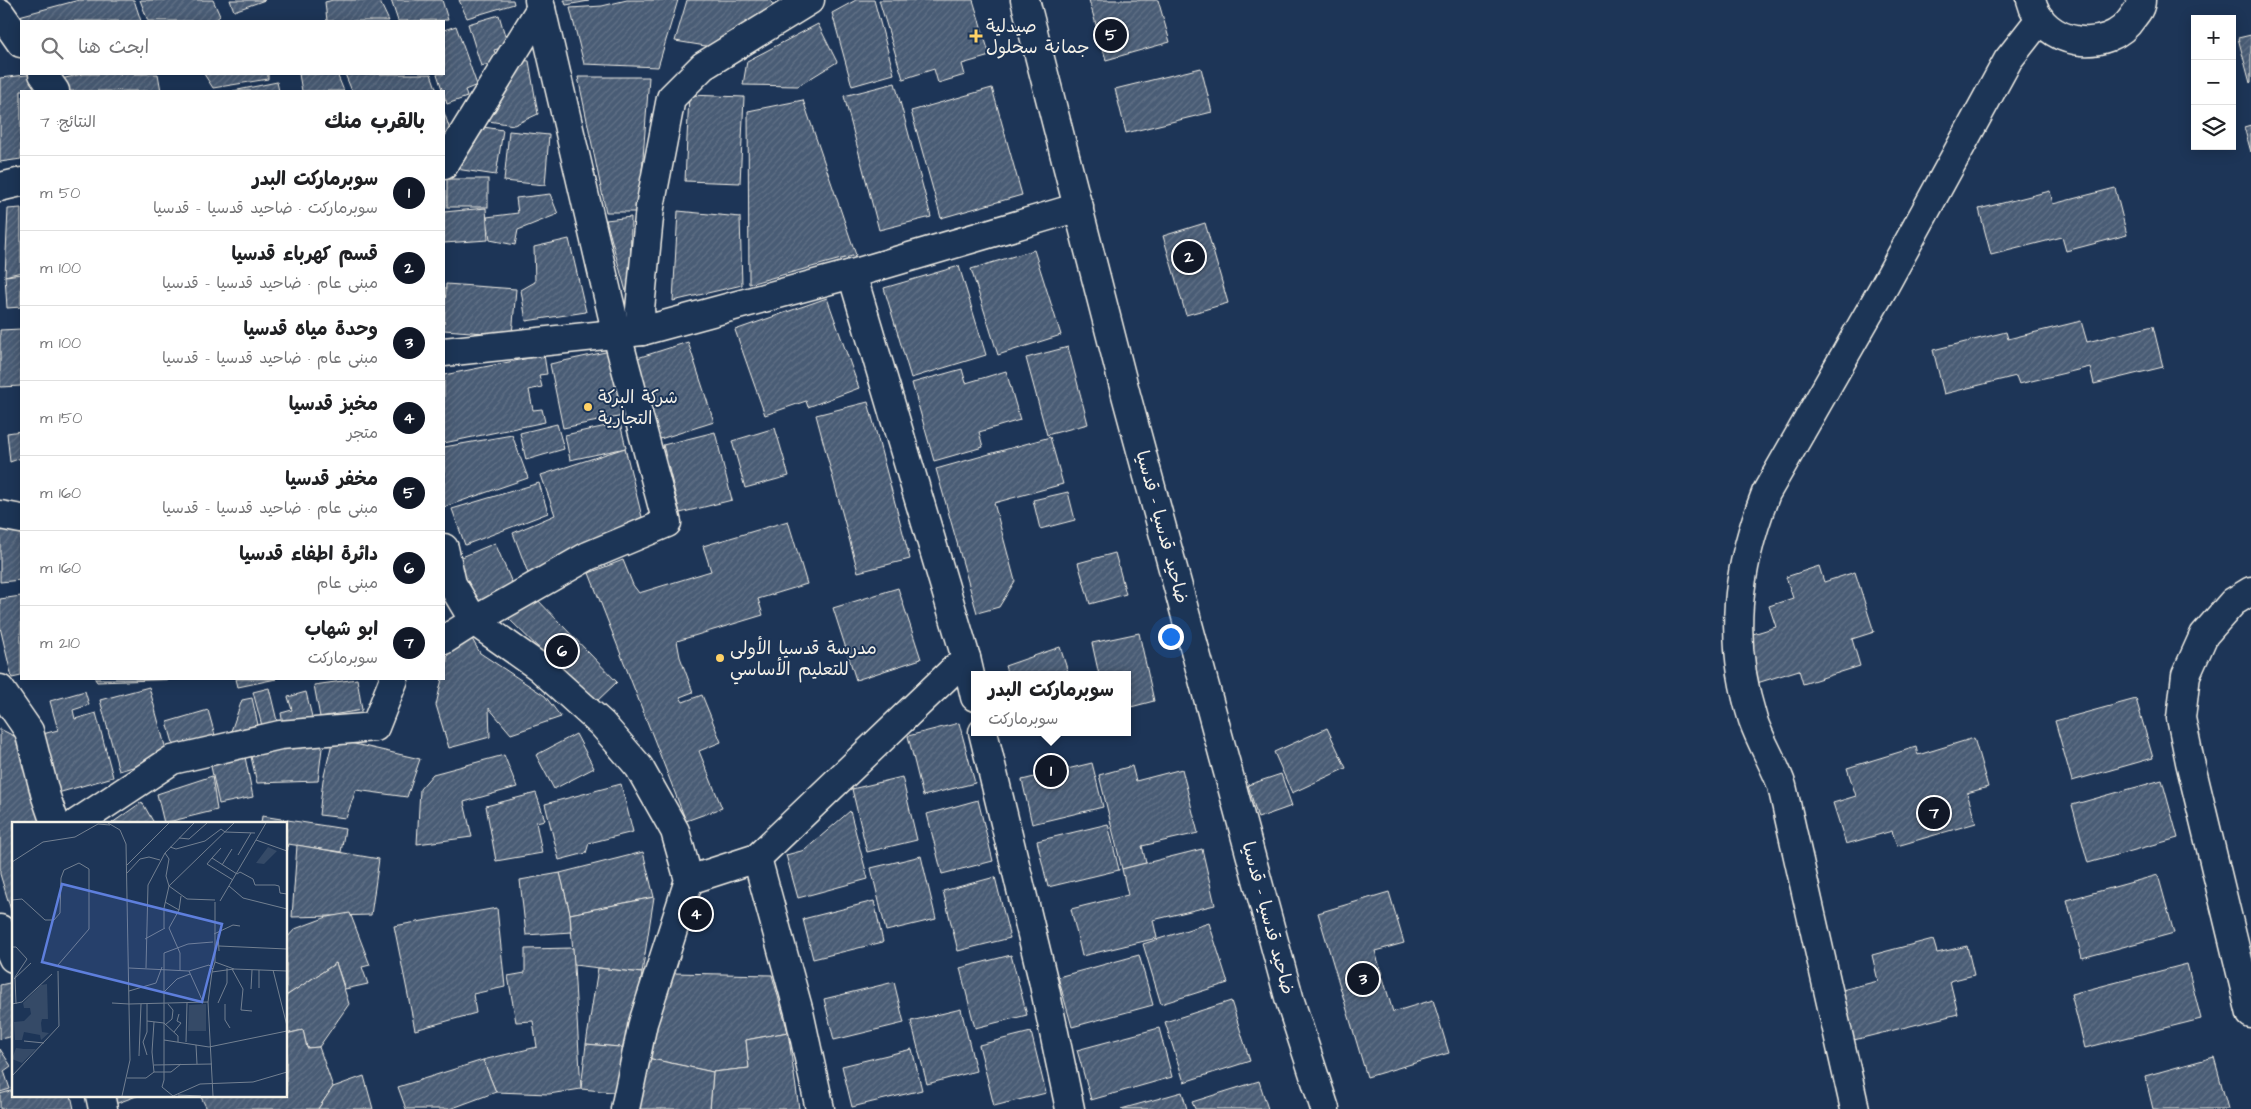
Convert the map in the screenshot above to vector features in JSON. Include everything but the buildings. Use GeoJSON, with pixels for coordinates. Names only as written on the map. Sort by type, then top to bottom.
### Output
{"type":"FeatureCollection","features":[{"type":"Feature","properties":{"kind":"street"},"geometry":{"type":"LineString","coordinates":[[629,333],[640,309],[650,206],[672,98],[703,66],[810,0]]}},
{"type":"Feature","properties":{"kind":"street","name":"ضاحيد قدسيا - قدسيا"},"geometry":{"type":"LineString","coordinates":[[1025,0],[1126,395],[1290,1001],[1325,1109]]}},
{"type":"Feature","properties":{"kind":"street"},"geometry":{"type":"LineString","coordinates":[[1855,1109],[1782,786],[1753,720],[1744,682],[1738,634],[1738,606],[1742,567],[1752,530],[1766,493],[1885,285],[2036,10],[2058,36],[2082,42],[2106,40],[2127,26],[2141,6],[2141,0]]}},
{"type":"Feature","properties":{"kind":"street"},"geometry":{"type":"LineString","coordinates":[[445,639],[474,620],[588,556],[667,523],[629,333],[540,4]]}},
{"type":"Feature","properties":{"kind":"street"},"geometry":{"type":"LineString","coordinates":[[445,163],[540,4]]}},
{"type":"Feature","properties":{"kind":"street"},"geometry":{"type":"LineString","coordinates":[[0,13],[20,42]]}},
{"type":"Feature","properties":{"kind":"street"},"geometry":{"type":"LineString","coordinates":[[43,75],[54,90]]}},
{"type":"Feature","properties":{"kind":"street"},"geometry":{"type":"LineString","coordinates":[[0,187],[20,182]]}},
{"type":"Feature","properties":{"kind":"street"},"geometry":{"type":"LineString","coordinates":[[445,352],[629,333],[852,274],[1079,207]]}},
{"type":"Feature","properties":{"kind":"street"},"geometry":{"type":"LineString","coordinates":[[852,274],[971,680]]}},
{"type":"Feature","properties":{"kind":"street"},"geometry":{"type":"LineString","coordinates":[[0,515],[20,519]]}},
{"type":"Feature","properties":{"kind":"street"},"geometry":{"type":"LineString","coordinates":[[445,552],[452,584],[474,620],[539,667],[602,724],[639,767],[675,831],[689,880],[644,1023],[624,1109]]}},
{"type":"Feature","properties":{"kind":"street"},"geometry":{"type":"LineString","coordinates":[[2251,591],[2234,602],[2204,634],[2186,675],[2181,718],[2251,1014]]}},
{"type":"Feature","properties":{"kind":"street"},"geometry":{"type":"LineString","coordinates":[[689,880],[757,858],[966,658]]}},
{"type":"Feature","properties":{"kind":"street"},"geometry":{"type":"LineString","coordinates":[[79,822],[172,760],[280,735],[375,727],[394,680]]}},
{"type":"Feature","properties":{"kind":"street"},"geometry":{"type":"LineString","coordinates":[[0,689],[29,731],[46,797],[55,822]]}},
{"type":"Feature","properties":{"kind":"street"},"geometry":{"type":"LineString","coordinates":[[984,736],[1043,980],[1070,1109]]}},
{"type":"Feature","properties":{"kind":"street"},"geometry":{"type":"LineString","coordinates":[[757,858],[799,1012],[820,1109]]}},
{"type":"Feature","properties":{"kind":"street"},"geometry":{"type":"LineString","coordinates":[[0,929],[9,961]]}},
{"type":"Feature","properties":{"kind":"street"},"geometry":{"type":"LineString","coordinates":[[100,1096],[103,1109]]}},
{"type":"Feature","properties":{"kind":"place","name":"مخفر قدسيا"},"geometry":{"type":"Point","coordinates":[1111,35]}},
{"type":"Feature","properties":{"kind":"place","name":"صيدلية جمانة سحلول"},"geometry":{"type":"Point","coordinates":[976,36]}},
{"type":"Feature","properties":{"kind":"place","name":"قسم كهرباء قدسيا"},"geometry":{"type":"Point","coordinates":[1189,257]}},
{"type":"Feature","properties":{"kind":"place","name":"شركة البركة التجارية"},"geometry":{"type":"Point","coordinates":[588,407]}},
{"type":"Feature","properties":{"kind":"place","name":"دائرة اطفاء قدسيا"},"geometry":{"type":"Point","coordinates":[562,651]}},
{"type":"Feature","properties":{"kind":"place","name":"مدرسة قدسيا الأولى للتعليم الأساسي"},"geometry":{"type":"Point","coordinates":[720,658]}},
{"type":"Feature","properties":{"kind":"place","name":"سوبرماركت البدر"},"geometry":{"type":"Point","coordinates":[1051,771]}},
{"type":"Feature","properties":{"kind":"place","name":"ابو شهاب"},"geometry":{"type":"Point","coordinates":[1934,813]}},
{"type":"Feature","properties":{"kind":"place","name":"مخبز قدسيا"},"geometry":{"type":"Point","coordinates":[696,914]}},
{"type":"Feature","properties":{"kind":"place","name":"وحدة مياه قدسيا"},"geometry":{"type":"Point","coordinates":[1363,979]}}]}
